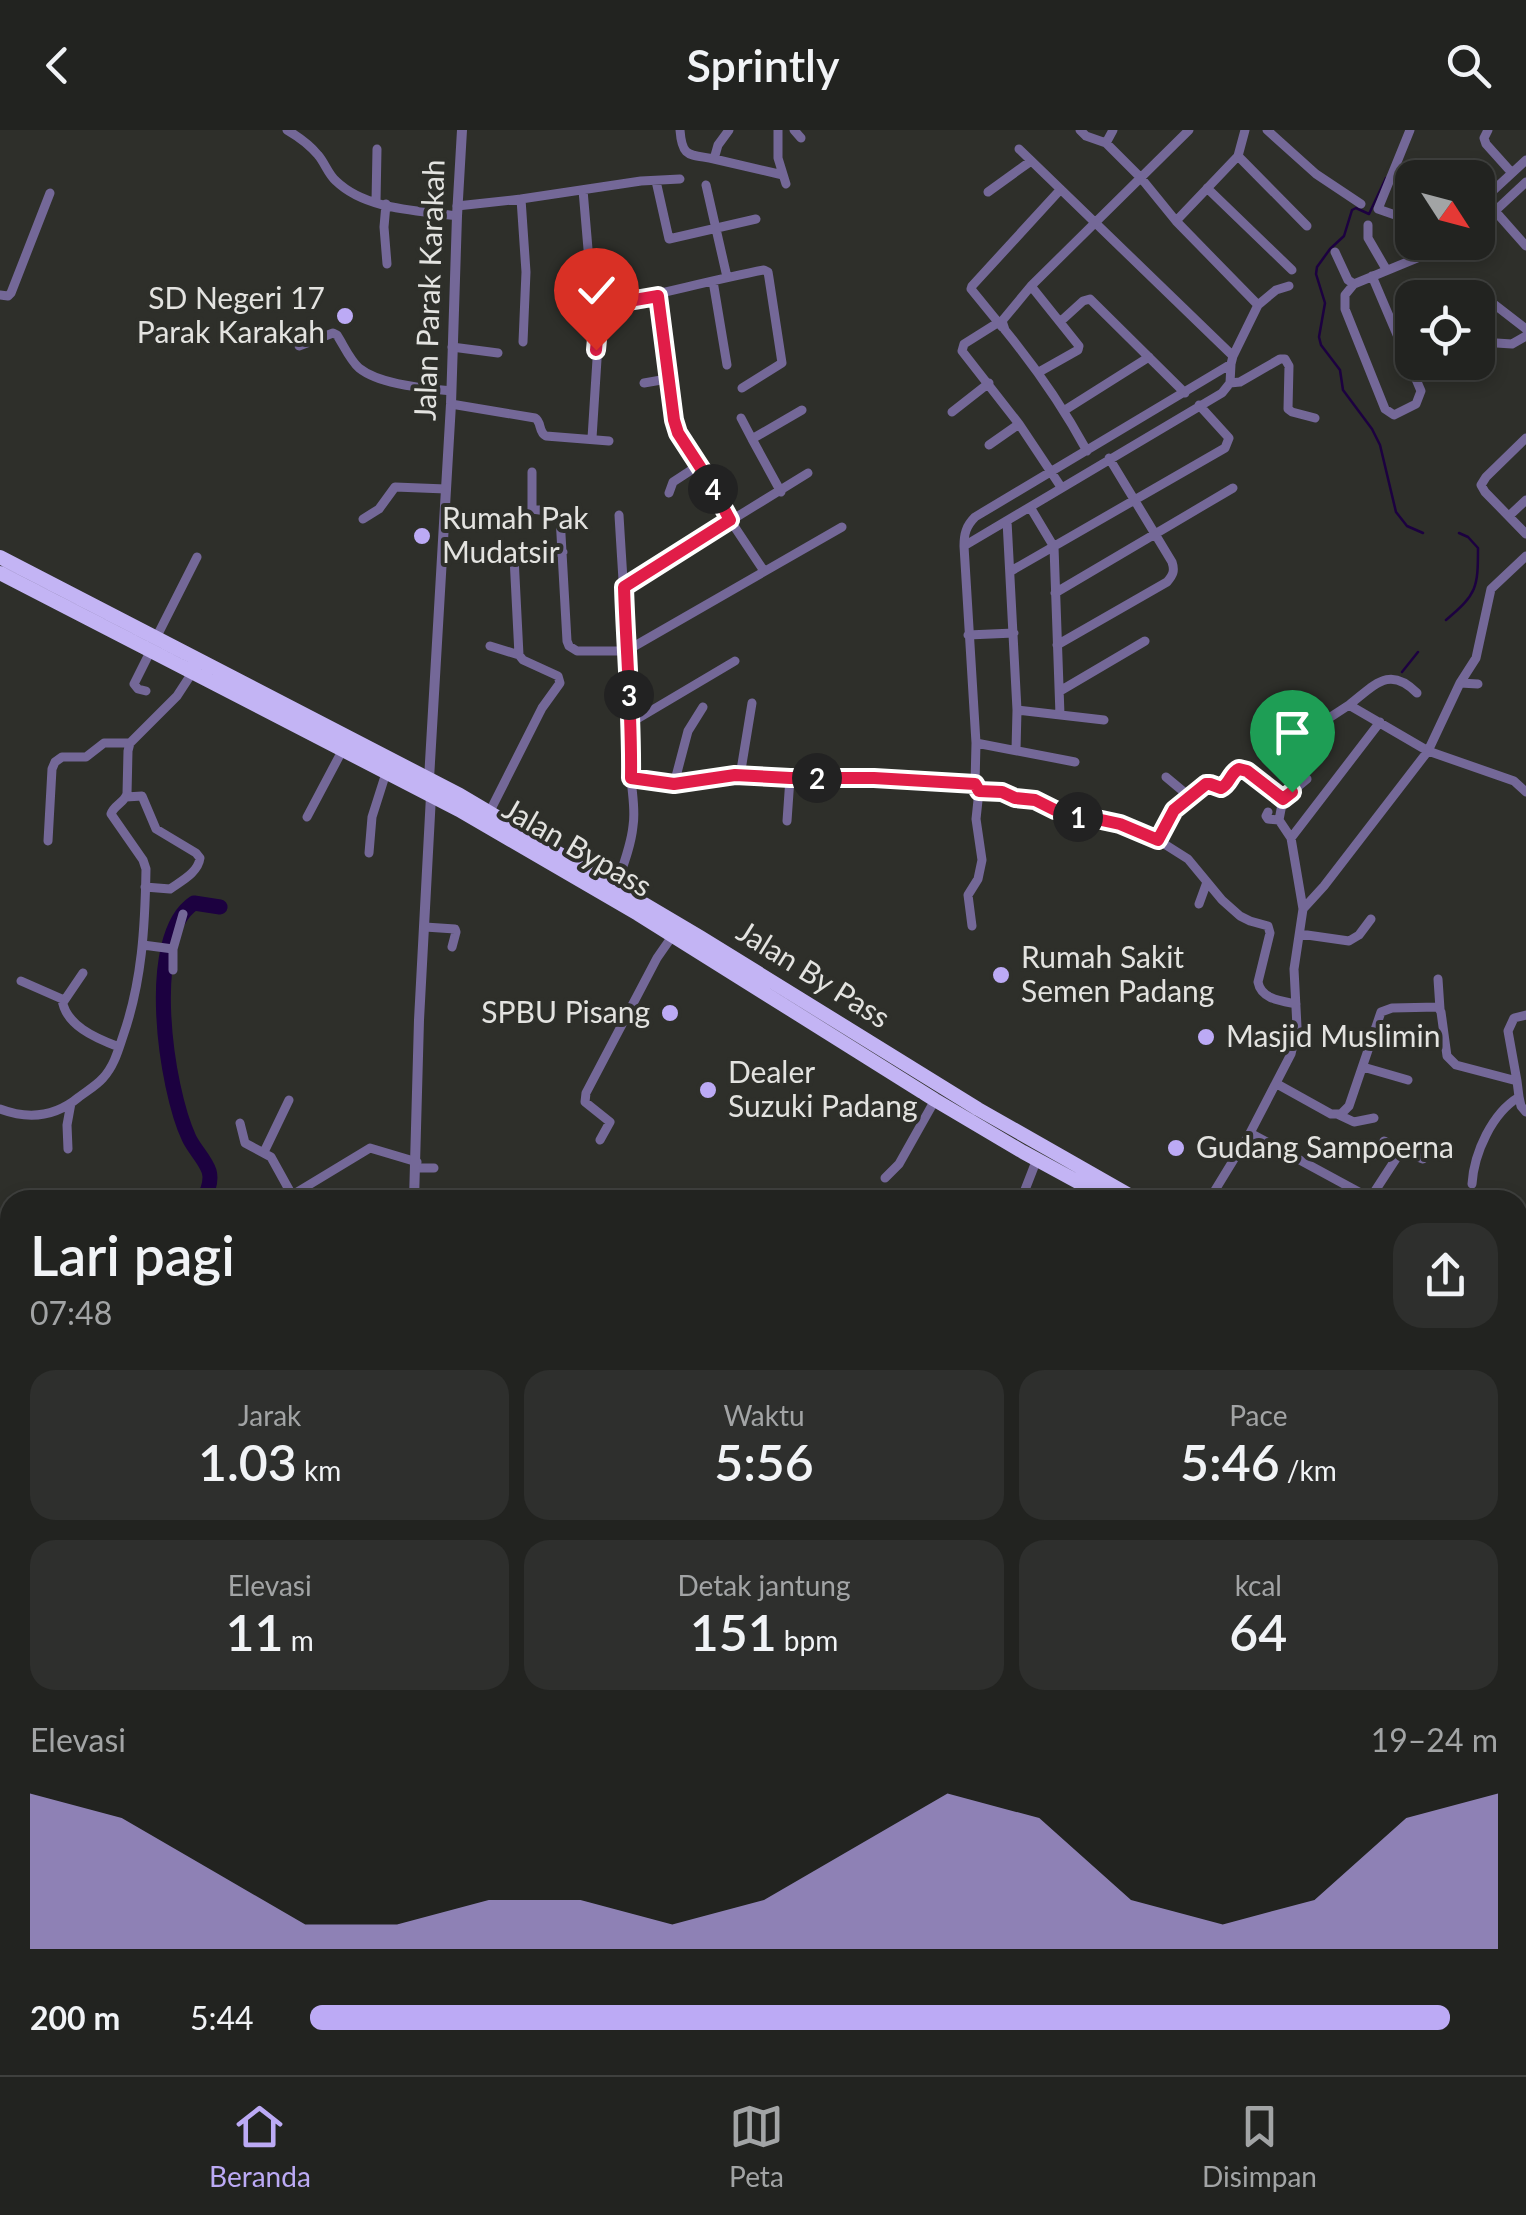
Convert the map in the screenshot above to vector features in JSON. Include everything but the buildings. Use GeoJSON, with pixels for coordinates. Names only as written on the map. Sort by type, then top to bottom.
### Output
{"type":"FeatureCollection","features":[{"type":"Feature","properties":{"kind":"highway"},"geometry":{"type":"LineString","coordinates":[[0,557],[153,644]]}},
{"type":"Feature","properties":{"kind":"highway"},"geometry":{"type":"LineString","coordinates":[[0,573],[94,613]]}},
{"type":"Feature","properties":{"kind":"highway","name":"Jalan Bypass"},"geometry":{"type":"LineString","coordinates":[[153,644],[429,778],[616,886]]}},
{"type":"Feature","properties":{"kind":"highway","name":"Jalan Bypass"},"geometry":{"type":"LineString","coordinates":[[153,644],[192,673],[431,796],[673,936],[1092,1190]]}},
{"type":"Feature","properties":{"kind":"highway","name":"Jalan By Pass"},"geometry":{"type":"LineString","coordinates":[[616,886],[930,1090],[1021,1134],[1120,1190]]}},
{"type":"Feature","properties":{"kind":"street"},"geometry":{"type":"LineString","coordinates":[[287,130],[304,140],[344,188],[359,198],[381,203],[457,211],[641,181],[680,179]]}},
{"type":"Feature","properties":{"kind":"street","name":"Jalan Parak Karakah"},"geometry":{"type":"LineString","coordinates":[[415,1190],[429,778],[462,130]]}},
{"type":"Feature","properties":{"kind":"street"},"geometry":{"type":"LineString","coordinates":[[680,130],[681,146],[686,153],[784,180],[778,158],[778,130]]}},
{"type":"Feature","properties":{"kind":"street"},"geometry":{"type":"LineString","coordinates":[[714,159],[718,144],[729,130]]}},
{"type":"Feature","properties":{"kind":"street"},"geometry":{"type":"LineString","coordinates":[[1080,130],[1106,144],[1141,178],[1176,221],[1258,305]]}},
{"type":"Feature","properties":{"kind":"street"},"geometry":{"type":"LineString","coordinates":[[1106,144],[1113,130]]}},
{"type":"Feature","properties":{"kind":"street"},"geometry":{"type":"LineString","coordinates":[[1002,326],[1030,286],[1189,130]]}},
{"type":"Feature","properties":{"kind":"street"},"geometry":{"type":"LineString","coordinates":[[1176,221],[1238,156],[1245,130]]}},
{"type":"Feature","properties":{"kind":"street"},"geometry":{"type":"LineString","coordinates":[[1267,130],[1316,174],[1361,204]]}},
{"type":"Feature","properties":{"kind":"street"},"geometry":{"type":"LineString","coordinates":[[1398,160],[1410,130]]}},
{"type":"Feature","properties":{"kind":"street"},"geometry":{"type":"LineString","coordinates":[[1488,130],[1486,144],[1512,173]]}},
{"type":"Feature","properties":{"kind":"street"},"geometry":{"type":"LineString","coordinates":[[378,149],[388,264]]}},
{"type":"Feature","properties":{"kind":"street"},"geometry":{"type":"LineString","coordinates":[[1019,149],[1232,360]]}},
{"type":"Feature","properties":{"kind":"street"},"geometry":{"type":"LineString","coordinates":[[1238,156],[1307,226]]}},
{"type":"Feature","properties":{"kind":"street"},"geometry":{"type":"LineString","coordinates":[[1495,188],[1526,160]]}},
{"type":"Feature","properties":{"kind":"street"},"geometry":{"type":"LineString","coordinates":[[988,192],[1031,161]]}},
{"type":"Feature","properties":{"kind":"street"},"geometry":{"type":"LineString","coordinates":[[1395,167],[1378,209],[1395,215]]}},
{"type":"Feature","properties":{"kind":"street"},"geometry":{"type":"LineString","coordinates":[[656,181],[669,239],[756,219]]}},
{"type":"Feature","properties":{"kind":"street"},"geometry":{"type":"LineString","coordinates":[[1526,182],[1496,211],[1526,245]]}},
{"type":"Feature","properties":{"kind":"street"},"geometry":{"type":"LineString","coordinates":[[706,184],[727,277]]}},
{"type":"Feature","properties":{"kind":"street"},"geometry":{"type":"LineString","coordinates":[[1207,188],[1292,270]]}},
{"type":"Feature","properties":{"kind":"street"},"geometry":{"type":"LineString","coordinates":[[583,190],[598,328],[592,438]]}},
{"type":"Feature","properties":{"kind":"street"},"geometry":{"type":"LineString","coordinates":[[1060,190],[971,290],[1039,372],[1087,451]]}},
{"type":"Feature","properties":{"kind":"street"},"geometry":{"type":"LineString","coordinates":[[0,295],[12,293],[50,194]]}},
{"type":"Feature","properties":{"kind":"street"},"geometry":{"type":"LineString","coordinates":[[520,200],[526,272],[523,342]]}},
{"type":"Feature","properties":{"kind":"street"},"geometry":{"type":"LineString","coordinates":[[1368,225],[1368,238],[1386,269]]}},
{"type":"Feature","properties":{"kind":"street"},"geometry":{"type":"LineString","coordinates":[[1335,252],[1348,280],[1354,284]]}},
{"type":"Feature","properties":{"kind":"street"},"geometry":{"type":"LineString","coordinates":[[1372,276],[1421,392],[1416,404],[1394,415],[1384,409],[1345,309],[1345,294],[1354,284],[1386,269],[1411,260]]}},
{"type":"Feature","properties":{"kind":"street"},"geometry":{"type":"LineString","coordinates":[[594,307],[658,296],[727,277],[768,272],[783,358],[778,366],[742,388]]}},
{"type":"Feature","properties":{"kind":"street"},"geometry":{"type":"LineString","coordinates":[[714,280],[727,365]]}},
{"type":"Feature","properties":{"kind":"street"},"geometry":{"type":"LineString","coordinates":[[1030,286],[1079,348],[1039,372]]}},
{"type":"Feature","properties":{"kind":"street"},"geometry":{"type":"LineString","coordinates":[[964,546],[1222,393],[1230,383],[1232,360],[1258,305],[1276,290],[1289,286]]}},
{"type":"Feature","properties":{"kind":"street"},"geometry":{"type":"LineString","coordinates":[[658,296],[670,406],[678,433],[764,570]]}},
{"type":"Feature","properties":{"kind":"street"},"geometry":{"type":"LineString","coordinates":[[1061,321],[1090,299],[1184,393]]}},
{"type":"Feature","properties":{"kind":"street"},"geometry":{"type":"LineString","coordinates":[[1495,303],[1526,332],[1512,344],[1495,343]]}},
{"type":"Feature","properties":{"kind":"street"},"geometry":{"type":"LineString","coordinates":[[1002,326],[962,351],[990,383],[1060,487]]}},
{"type":"Feature","properties":{"kind":"street"},"geometry":{"type":"LineString","coordinates":[[299,346],[332,333],[356,366],[368,374],[451,392]]}},
{"type":"Feature","properties":{"kind":"street"},"geometry":{"type":"LineString","coordinates":[[452,347],[498,354]]}},
{"type":"Feature","properties":{"kind":"street"},"geometry":{"type":"LineString","coordinates":[[1065,410],[1149,357]]}},
{"type":"Feature","properties":{"kind":"street"},"geometry":{"type":"LineString","coordinates":[[1230,383],[1240,382],[1285,359],[1289,366],[1288,409],[1315,418]]}},
{"type":"Feature","properties":{"kind":"street"},"geometry":{"type":"LineString","coordinates":[[972,926],[968,894],[978,879],[982,860],[976,819],[966,529],[975,517],[1184,393],[1232,360]]}},
{"type":"Feature","properties":{"kind":"street"},"geometry":{"type":"LineString","coordinates":[[644,382],[667,379]]}},
{"type":"Feature","properties":{"kind":"street"},"geometry":{"type":"LineString","coordinates":[[952,412],[990,383]]}},
{"type":"Feature","properties":{"kind":"street"},"geometry":{"type":"LineString","coordinates":[[451,404],[535,418],[546,436],[609,440]]}},
{"type":"Feature","properties":{"kind":"street"},"geometry":{"type":"LineString","coordinates":[[1010,570],[1225,448],[1228,438],[1199,406]]}},
{"type":"Feature","properties":{"kind":"street"},"geometry":{"type":"LineString","coordinates":[[752,439],[802,410]]}},
{"type":"Feature","properties":{"kind":"street"},"geometry":{"type":"LineString","coordinates":[[740,418],[781,492]]}},
{"type":"Feature","properties":{"kind":"street"},"geometry":{"type":"LineString","coordinates":[[989,445],[1019,424]]}},
{"type":"Feature","properties":{"kind":"street"},"geometry":{"type":"LineString","coordinates":[[1526,438],[1482,485],[1526,534]]}},
{"type":"Feature","properties":{"kind":"street"},"geometry":{"type":"LineString","coordinates":[[1057,645],[1173,575],[1172,562],[1110,458]]}},
{"type":"Feature","properties":{"kind":"street"},"geometry":{"type":"LineString","coordinates":[[669,492],[673,482],[699,465]]}},
{"type":"Feature","properties":{"kind":"street"},"geometry":{"type":"LineString","coordinates":[[532,472],[530,507],[560,517],[570,646],[577,651],[626,651],[842,526]]}},
{"type":"Feature","properties":{"kind":"street"},"geometry":{"type":"LineString","coordinates":[[624,587],[808,474]]}},
{"type":"Feature","properties":{"kind":"street"},"geometry":{"type":"LineString","coordinates":[[363,520],[380,510],[395,487],[446,489]]}},
{"type":"Feature","properties":{"kind":"street"},"geometry":{"type":"LineString","coordinates":[[1055,593],[1232,488]]}},
{"type":"Feature","properties":{"kind":"street"},"geometry":{"type":"LineString","coordinates":[[1510,516],[1526,500]]}},
{"type":"Feature","properties":{"kind":"street"},"geometry":{"type":"LineString","coordinates":[[1030,507],[1054,548],[1060,715]]}},
{"type":"Feature","properties":{"kind":"street"},"geometry":{"type":"LineString","coordinates":[[616,886],[633,828],[634,809],[619,515]]}},
{"type":"Feature","properties":{"kind":"street"},"geometry":{"type":"LineString","coordinates":[[1008,520],[1016,750]]}},
{"type":"Feature","properties":{"kind":"street"},"geometry":{"type":"LineString","coordinates":[[519,655],[514,557],[563,552]]}},
{"type":"Feature","properties":{"kind":"street"},"geometry":{"type":"LineString","coordinates":[[1303,909],[1428,750],[1480,650],[1491,589],[1526,556]]}},
{"type":"Feature","properties":{"kind":"street"},"geometry":{"type":"LineString","coordinates":[[146,691],[134,684],[196,557]]}},
{"type":"Feature","properties":{"kind":"street"},"geometry":{"type":"LineString","coordinates":[[968,636],[1014,633]]}},
{"type":"Feature","properties":{"kind":"street"},"geometry":{"type":"LineString","coordinates":[[1060,691],[1146,642]]}},
{"type":"Feature","properties":{"kind":"street"},"geometry":{"type":"LineString","coordinates":[[489,812],[542,708],[560,682],[558,676],[519,655],[490,646]]}},
{"type":"Feature","properties":{"kind":"street"},"geometry":{"type":"LineString","coordinates":[[632,722],[734,660]]}},
{"type":"Feature","properties":{"kind":"street"},"geometry":{"type":"LineString","coordinates":[[126,797],[130,744],[177,696],[192,673]]}},
{"type":"Feature","properties":{"kind":"street"},"geometry":{"type":"LineString","coordinates":[[1306,732],[1390,678],[1397,678],[1417,693]]}},
{"type":"Feature","properties":{"kind":"street"},"geometry":{"type":"LineString","coordinates":[[1460,683],[1478,684]]}},
{"type":"Feature","properties":{"kind":"street"},"geometry":{"type":"LineString","coordinates":[[735,775],[744,758],[752,704]]}},
{"type":"Feature","properties":{"kind":"street"},"geometry":{"type":"LineString","coordinates":[[1349,705],[1428,750],[1514,781],[1526,792]]}},
{"type":"Feature","properties":{"kind":"street"},"geometry":{"type":"LineString","coordinates":[[674,784],[688,731],[703,707]]}},
{"type":"Feature","properties":{"kind":"street"},"geometry":{"type":"LineString","coordinates":[[1017,710],[1104,720]]}},
{"type":"Feature","properties":{"kind":"street"},"geometry":{"type":"LineString","coordinates":[[1291,838],[1380,722]]}},
{"type":"Feature","properties":{"kind":"street"},"geometry":{"type":"LineString","coordinates":[[48,840],[55,762],[86,757],[104,743],[130,744]]}},
{"type":"Feature","properties":{"kind":"street"},"geometry":{"type":"LineString","coordinates":[[976,743],[1075,762]]}},
{"type":"Feature","properties":{"kind":"street"},"geometry":{"type":"LineString","coordinates":[[307,817],[342,751]]}},
{"type":"Feature","properties":{"kind":"street"},"geometry":{"type":"LineString","coordinates":[[1158,840],[1174,810],[1208,784],[1225,787],[1232,774],[1243,768],[1283,799]]}},
{"type":"Feature","properties":{"kind":"street"},"geometry":{"type":"LineString","coordinates":[[369,853],[372,817],[386,773]]}},
{"type":"Feature","properties":{"kind":"street"},"geometry":{"type":"LineString","coordinates":[[631,778],[674,784],[735,775],[874,778],[1002,792],[1035,800],[1055,810],[1120,824],[1158,840],[1188,859],[1240,916],[1268,926],[1260,990],[1296,1004]]}},
{"type":"Feature","properties":{"kind":"street"},"geometry":{"type":"LineString","coordinates":[[1166,777],[1190,797]]}},
{"type":"Feature","properties":{"kind":"street"},"geometry":{"type":"LineString","coordinates":[[787,821],[790,778]]}},
{"type":"Feature","properties":{"kind":"street"},"geometry":{"type":"LineString","coordinates":[[1215,1190],[1278,1084],[1294,1043],[1294,968],[1303,909],[1291,838],[1280,820],[1283,799],[1306,778]]}},
{"type":"Feature","properties":{"kind":"street"},"geometry":{"type":"LineString","coordinates":[[0,1109],[28,1116],[57,1112],[104,1078],[116,1060],[131,1012],[144,945],[145,886],[146,870],[111,814],[126,797],[142,796],[156,829],[200,858],[193,872],[170,888],[145,886]]}},
{"type":"Feature","properties":{"kind":"street"},"geometry":{"type":"LineString","coordinates":[[1268,812],[1268,819],[1280,820]]}},
{"type":"Feature","properties":{"kind":"street"},"geometry":{"type":"LineString","coordinates":[[1199,904],[1207,882]]}},
{"type":"Feature","properties":{"kind":"street"},"geometry":{"type":"LineString","coordinates":[[172,970],[170,948],[183,914]]}},
{"type":"Feature","properties":{"kind":"street"},"geometry":{"type":"LineString","coordinates":[[1300,934],[1349,941],[1359,935],[1370,919]]}},
{"type":"Feature","properties":{"kind":"street"},"geometry":{"type":"LineString","coordinates":[[425,927],[455,928],[452,948]]}},
{"type":"Feature","properties":{"kind":"street"},"geometry":{"type":"LineString","coordinates":[[600,1140],[610,1122],[586,1102],[586,1094],[673,936]]}},
{"type":"Feature","properties":{"kind":"street"},"geometry":{"type":"LineString","coordinates":[[144,945],[170,948]]}},
{"type":"Feature","properties":{"kind":"street"},"geometry":{"type":"LineString","coordinates":[[83,973],[64,1000],[64,1011],[91,1035],[119,1046]]}},
{"type":"Feature","properties":{"kind":"street"},"geometry":{"type":"LineString","coordinates":[[1438,979],[1446,1056],[1456,1065],[1516,1081]]}},
{"type":"Feature","properties":{"kind":"street"},"geometry":{"type":"LineString","coordinates":[[20,980],[64,1000]]}},
{"type":"Feature","properties":{"kind":"street"},"geometry":{"type":"LineString","coordinates":[[1278,1084],[1330,1114],[1341,1114],[1349,1106],[1381,1012],[1435,1006],[1440,1010]]}},
{"type":"Feature","properties":{"kind":"street"},"geometry":{"type":"LineString","coordinates":[[1526,1015],[1514,1018],[1509,1025],[1520,1065],[1516,1081],[1519,1097],[1526,1112]]}},
{"type":"Feature","properties":{"kind":"street"},"geometry":{"type":"LineString","coordinates":[[1363,1068],[1408,1080]]}},
{"type":"Feature","properties":{"kind":"street"},"geometry":{"type":"LineString","coordinates":[[885,1178],[899,1164],[930,1090]]}},
{"type":"Feature","properties":{"kind":"street"},"geometry":{"type":"LineString","coordinates":[[1472,1184],[1490,1127],[1519,1097]]}},
{"type":"Feature","properties":{"kind":"street"},"geometry":{"type":"LineString","coordinates":[[264,1152],[289,1100]]}},
{"type":"Feature","properties":{"kind":"street"},"geometry":{"type":"LineString","coordinates":[[68,1150],[67,1125],[72,1103]]}},
{"type":"Feature","properties":{"kind":"street"},"geometry":{"type":"LineString","coordinates":[[1337,1114],[1354,1122],[1374,1118]]}},
{"type":"Feature","properties":{"kind":"street"},"geometry":{"type":"LineString","coordinates":[[240,1123],[245,1143],[271,1157],[285,1190]]}},
{"type":"Feature","properties":{"kind":"street"},"geometry":{"type":"LineString","coordinates":[[1250,1133],[1355,1190]]}},
{"type":"Feature","properties":{"kind":"street"},"geometry":{"type":"LineString","coordinates":[[1384,1141],[1423,1159]]}},
{"type":"Feature","properties":{"kind":"street"},"geometry":{"type":"LineString","coordinates":[[301,1190],[370,1148],[434,1168]]}},
{"type":"Feature","properties":{"kind":"street"},"geometry":{"type":"LineString","coordinates":[[1376,1190],[1402,1150]]}},
{"type":"Feature","properties":{"kind":"street"},"geometry":{"type":"LineString","coordinates":[[1025,1190],[1037,1159]]}},
{"type":"Feature","properties":{"kind":"street"},"geometry":{"type":"LineString","coordinates":[[0,1484],[0,1496]]}},
{"type":"Feature","properties":{"kind":"waterway"},"geometry":{"type":"LineString","coordinates":[[1386,178],[1369,214],[1352,210],[1344,236],[1317,267],[1325,303],[1319,337],[1340,370],[1343,390],[1380,445],[1396,512],[1407,526],[1423,533]]}},
{"type":"Feature","properties":{"kind":"waterway"},"geometry":{"type":"LineString","coordinates":[[1446,620],[1470,596],[1476,582],[1478,548],[1459,533]]}},
{"type":"Feature","properties":{"kind":"waterway"},"geometry":{"type":"LineString","coordinates":[[1402,672],[1418,652]]}},
{"type":"Feature","properties":{"kind":"waterway"},"geometry":{"type":"LineString","coordinates":[[207,1190],[210,1175],[189,1138],[173,1085],[167,1051],[164,979],[168,947],[178,921],[194,903],[220,907]]}},
{"type":"Feature","properties":{"kind":"place","name":"SD Negeri 17 Parak Karakah"},"geometry":{"type":"Point","coordinates":[345,316]}},
{"type":"Feature","properties":{"kind":"place","name":"Rumah Pak Mudatsir"},"geometry":{"type":"Point","coordinates":[422,536]}},
{"type":"Feature","properties":{"kind":"place","name":"Rumah Sakit Semen Padang"},"geometry":{"type":"Point","coordinates":[1001,975]}},
{"type":"Feature","properties":{"kind":"place","name":"SPBU Pisang"},"geometry":{"type":"Point","coordinates":[670,1013]}},
{"type":"Feature","properties":{"kind":"place","name":"Masjid Muslimin"},"geometry":{"type":"Point","coordinates":[1206,1037]}},
{"type":"Feature","properties":{"kind":"place","name":"Dealer Suzuki Padang"},"geometry":{"type":"Point","coordinates":[708,1090]}},
{"type":"Feature","properties":{"kind":"place","name":"Gudang Sampoerna"},"geometry":{"type":"Point","coordinates":[1176,1148]}},
{"type":"Feature","properties":{"kind":"route"},"geometry":{"type":"LineString","coordinates":[[596,350],[598,323],[594,307],[658,296],[670,406],[678,433],[730,520],[624,587],[632,722],[631,778],[674,784],[735,775],[975,784],[979,791],[1035,800],[1078,817],[1120,824],[1158,840],[1179,805],[1206,784],[1225,787],[1239,769],[1243,768],[1283,799],[1292,792]]}}]}
